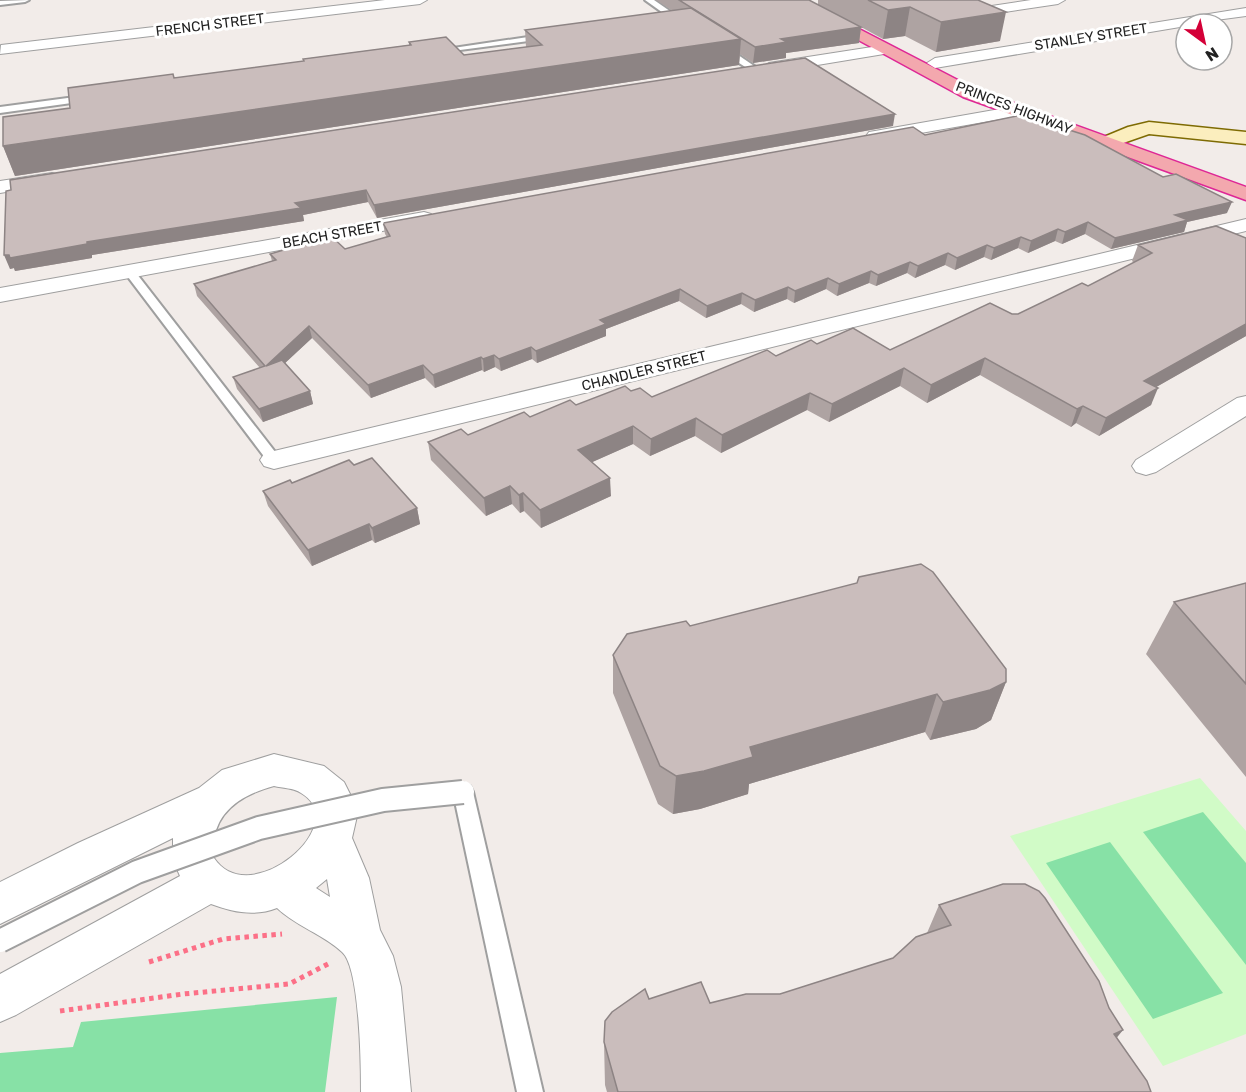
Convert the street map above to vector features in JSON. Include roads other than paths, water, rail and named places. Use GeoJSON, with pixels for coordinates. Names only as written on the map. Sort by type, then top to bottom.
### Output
{"type":"FeatureCollection","features":[{"type":"Feature","properties":{"kind":"highway","name":"PRINCES HIGHWAY"},"geometry":{"type":"LineString","coordinates":[[792,0],[962,89],[1017,111],[1246,180]]}},
{"type":"Feature","properties":{"kind":"highway","name":"PRINCES HIGHWAY"},"geometry":{"type":"LineString","coordinates":[[815,0],[935,63],[987,87],[1246,194]]}},
{"type":"Feature","properties":{"kind":"main road"},"geometry":{"type":"LineString","coordinates":[[1114,140],[1149,128],[1246,138]]}},
{"type":"Feature","properties":{"kind":"street","name":"FRENCH STREET"},"geometry":{"type":"LineString","coordinates":[[0,50],[420,0]]}},
{"type":"Feature","properties":{"kind":"street"},"geometry":{"type":"LineString","coordinates":[[985,23],[960,12],[1058,0]]}},
{"type":"Feature","properties":{"kind":"street","name":"STANLEY STREET"},"geometry":{"type":"LineString","coordinates":[[935,63],[1246,12]]}},
{"type":"Feature","properties":{"kind":"street"},"geometry":{"type":"LineString","coordinates":[[1015,37],[1035,46]]}},
{"type":"Feature","properties":{"kind":"street"},"geometry":{"type":"LineString","coordinates":[[732,74],[885,50]]}},
{"type":"Feature","properties":{"kind":"street"},"geometry":{"type":"LineString","coordinates":[[850,141],[1017,111]]}},
{"type":"Feature","properties":{"kind":"street"},"geometry":{"type":"LineString","coordinates":[[0,187],[71,176]]}},
{"type":"Feature","properties":{"kind":"street","name":"BEACH STREET"},"geometry":{"type":"LineString","coordinates":[[0,295],[443,214]]}},
{"type":"Feature","properties":{"kind":"street","name":"CHANDLER STREET"},"geometry":{"type":"LineString","coordinates":[[274,460],[1246,225]]}},
{"type":"Feature","properties":{"kind":"street"},"geometry":{"type":"LineString","coordinates":[[1146,466],[1246,404]]}},
{"type":"Feature","properties":{"kind":"street"},"geometry":{"type":"LineString","coordinates":[[0,904],[93,855],[211,801],[230,786],[252,776],[274,770],[296,771],[315,778],[329,790],[336,805],[336,822],[332,840],[320,858],[304,874],[284,886],[263,893],[242,895],[224,891],[208,883],[197,870],[191,854],[192,836],[199,818],[211,801]]}},
{"type":"Feature","properties":{"kind":"street"},"geometry":{"type":"LineString","coordinates":[[332,840],[348,878],[336,956]]}},
{"type":"Feature","properties":{"kind":"street"},"geometry":{"type":"LineString","coordinates":[[0,999],[208,883]]}},
{"type":"Feature","properties":{"kind":"street"},"geometry":{"type":"LineString","coordinates":[[284,886],[304,905],[336,956]]}},
{"type":"Feature","properties":{"kind":"street"},"geometry":{"type":"LineString","coordinates":[[336,956],[371,956],[378,987],[386,1092]]}},
{"type":"Feature","properties":{"kind":"lane"},"geometry":{"type":"LineString","coordinates":[[0,3],[25,0]]}},
{"type":"Feature","properties":{"kind":"lane"},"geometry":{"type":"LineString","coordinates":[[649,0],[687,25]]}},
{"type":"Feature","properties":{"kind":"lane"},"geometry":{"type":"LineString","coordinates":[[665,20],[677,18]]}},
{"type":"Feature","properties":{"kind":"lane"},"geometry":{"type":"LineString","coordinates":[[428,52],[558,34]]}},
{"type":"Feature","properties":{"kind":"lane"},"geometry":{"type":"LineString","coordinates":[[716,44],[756,70]]}},
{"type":"Feature","properties":{"kind":"lane"},"geometry":{"type":"LineString","coordinates":[[0,110],[95,97]]}},
{"type":"Feature","properties":{"kind":"lane","name":"CHANDLER STREET"},"geometry":{"type":"LineString","coordinates":[[129,271],[274,460]]}},
{"type":"Feature","properties":{"kind":"lane"},"geometry":{"type":"LineString","coordinates":[[0,941],[137,872],[259,828],[383,801],[463,792],[530,1092]]}}]}
